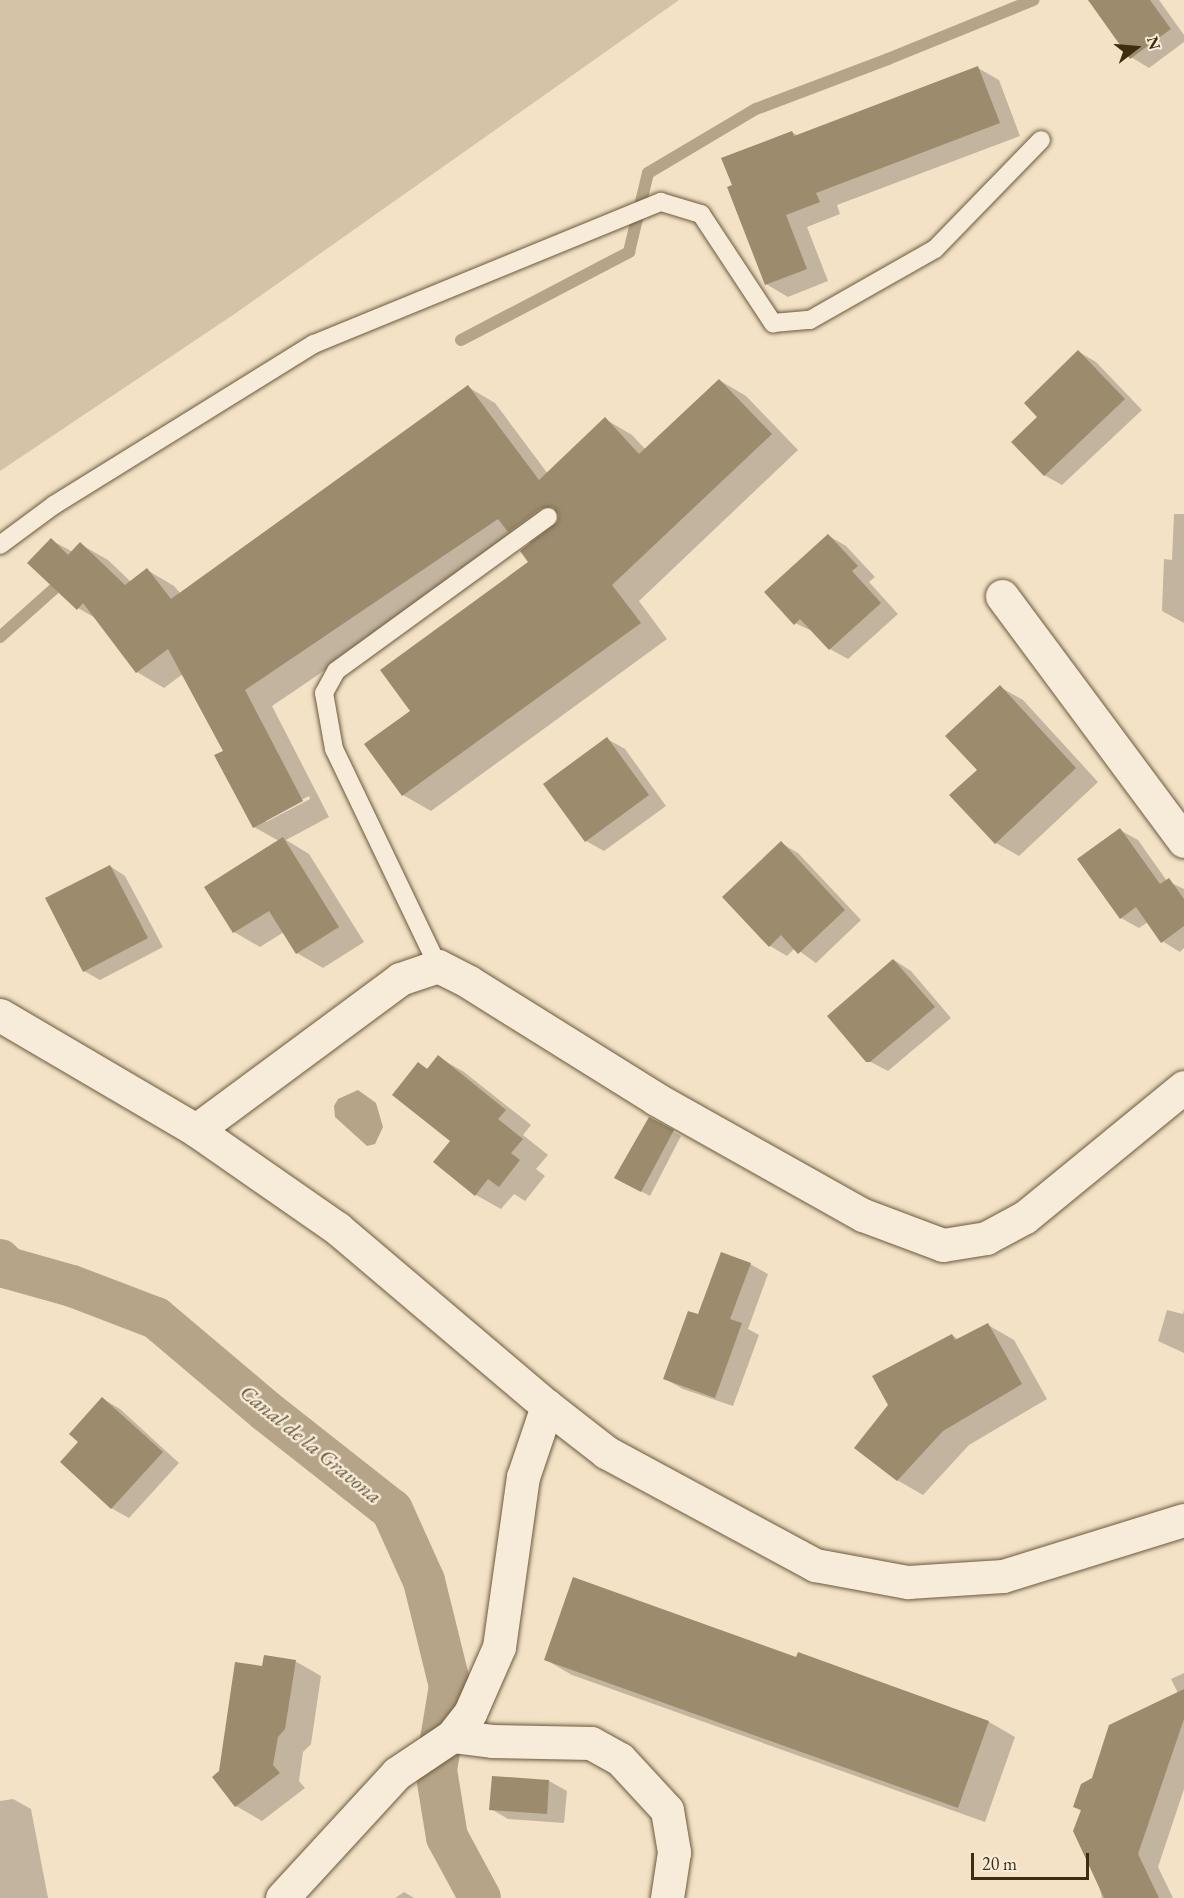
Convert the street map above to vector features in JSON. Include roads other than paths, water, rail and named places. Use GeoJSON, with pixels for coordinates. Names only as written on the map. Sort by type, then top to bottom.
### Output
{"type":"FeatureCollection","features":[{"type":"Feature","properties":{"kind":"street"},"geometry":{"type":"LineString","coordinates":[[1002,596],[1184,841]]}},
{"type":"Feature","properties":{"kind":"street"},"geometry":{"type":"LineString","coordinates":[[196,1130],[400,979],[438,966],[469,982],[656,1099],[863,1215],[943,1245],[986,1238],[1025,1217],[1184,1087]]}},
{"type":"Feature","properties":{"kind":"street"},"geometry":{"type":"LineString","coordinates":[[0,1016],[196,1130],[337,1228],[547,1406],[606,1452],[815,1565],[908,1582],[1003,1576],[1184,1520]]}},
{"type":"Feature","properties":{"kind":"street"},"geometry":{"type":"LineString","coordinates":[[282,1898],[397,1773],[452,1736],[470,1713],[499,1647],[523,1478],[547,1406]]}},
{"type":"Feature","properties":{"kind":"street"},"geometry":{"type":"LineString","coordinates":[[452,1736],[492,1742],[591,1743],[620,1759],[667,1810],[674,1852],[667,1898]]}},
{"type":"Feature","properties":{"kind":"lane"},"geometry":{"type":"LineString","coordinates":[[0,545],[54,505],[314,344],[661,202],[701,214],[773,323],[810,320],[934,249],[1041,140]]}},
{"type":"Feature","properties":{"kind":"lane"},"geometry":{"type":"LineString","coordinates":[[438,966],[333,749],[324,693],[336,671],[548,517]]}},
{"type":"Feature","properties":{"kind":"waterway"},"geometry":{"type":"LineString","coordinates":[[461,340],[629,252],[648,173],[756,109],[888,59],[1033,0]]}},
{"type":"Feature","properties":{"kind":"waterway"},"geometry":{"type":"LineString","coordinates":[[0,637],[55,588]]}},
{"type":"Feature","properties":{"kind":"waterway","name":"Canal de la Gravona"},"geometry":{"type":"LineString","coordinates":[[0,1260],[8,1268],[72,1286],[156,1318],[266,1411],[392,1510],[424,1581],[450,1686],[436,1770],[447,1837],[480,1898]]}}]}
